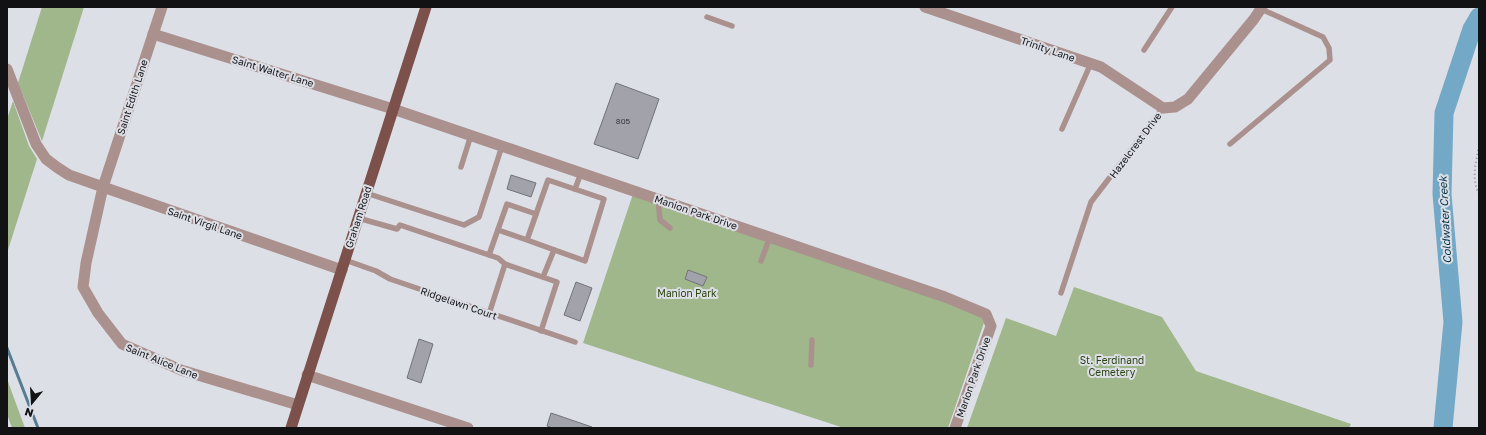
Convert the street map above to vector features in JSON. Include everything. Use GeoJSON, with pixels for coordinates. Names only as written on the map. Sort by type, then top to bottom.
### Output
{"type":"FeatureCollection","features":[{"type":"Feature","properties":{"kind":"main road","name":"Graham Road"},"geometry":{"type":"LineString","coordinates":[[291,428],[426,7]]}},
{"type":"Feature","properties":{"kind":"street","name":"Saint Edith Lane"},"geometry":{"type":"LineString","coordinates":[[103,187],[162,7]]}},
{"type":"Feature","properties":{"kind":"street","name":"Trinity Lane"},"geometry":{"type":"LineString","coordinates":[[925,7],[1101,67],[1163,108]]}},
{"type":"Feature","properties":{"kind":"street","name":"Hazelcrest Drive"},"geometry":{"type":"LineString","coordinates":[[1163,108],[1176,107],[1188,99],[1262,8]]}},
{"type":"Feature","properties":{"kind":"street","name":"Saint Walter Lane"},"geometry":{"type":"LineString","coordinates":[[153,34],[393,109]]}},
{"type":"Feature","properties":{"kind":"street","name":"Saint Virgil Lane"},"geometry":{"type":"LineString","coordinates":[[7,69],[36,144],[46,159],[69,175],[343,265]]}},
{"type":"Feature","properties":{"kind":"street","name":"Manion Park Drive"},"geometry":{"type":"LineString","coordinates":[[393,109],[945,297],[986,314],[991,326]]}},
{"type":"Feature","properties":{"kind":"street","name":"Saint Alice Lane"},"geometry":{"type":"LineString","coordinates":[[103,187],[86,263],[83,287],[98,313],[122,344],[181,370],[298,405]]}},
{"type":"Feature","properties":{"kind":"street","name":"Marion Park Drive"},"geometry":{"type":"LineString","coordinates":[[956,428],[991,326]]}},
{"type":"Feature","properties":{"kind":"street"},"geometry":{"type":"LineString","coordinates":[[307,375],[468,428]]}},
{"type":"Feature","properties":{"kind":"lane"},"geometry":{"type":"LineString","coordinates":[[1144,50],[1172,7]]}},
{"type":"Feature","properties":{"kind":"lane"},"geometry":{"type":"LineString","coordinates":[[1230,144],[1330,60],[1329,48],[1323,37],[1262,8]]}},
{"type":"Feature","properties":{"kind":"lane"},"geometry":{"type":"LineString","coordinates":[[707,17],[732,26]]}},
{"type":"Feature","properties":{"kind":"lane"},"geometry":{"type":"LineString","coordinates":[[1062,128],[1091,63]]}},
{"type":"Feature","properties":{"kind":"lane","name":"Hazelcrest Drive"},"geometry":{"type":"LineString","coordinates":[[1061,293],[1091,202],[1163,108]]}},
{"type":"Feature","properties":{"kind":"lane"},"geometry":{"type":"LineString","coordinates":[[461,167],[471,135]]}},
{"type":"Feature","properties":{"kind":"lane"},"geometry":{"type":"LineString","coordinates":[[366,193],[464,225],[479,217],[502,146]]}},
{"type":"Feature","properties":{"kind":"lane"},"geometry":{"type":"LineString","coordinates":[[575,189],[581,173]]}},
{"type":"Feature","properties":{"kind":"lane"},"geometry":{"type":"LineString","coordinates":[[498,230],[585,261],[604,199],[548,180],[527,240]]}},
{"type":"Feature","properties":{"kind":"lane"},"geometry":{"type":"LineString","coordinates":[[658,199],[660,220],[670,228]]}},
{"type":"Feature","properties":{"kind":"lane"},"geometry":{"type":"LineString","coordinates":[[489,255],[507,204],[536,214]]}},
{"type":"Feature","properties":{"kind":"lane"},"geometry":{"type":"LineString","coordinates":[[358,218],[397,229],[400,225],[498,258],[505,264],[557,282],[541,331]]}},
{"type":"Feature","properties":{"kind":"lane"},"geometry":{"type":"LineString","coordinates":[[761,260],[770,237]]}},
{"type":"Feature","properties":{"kind":"lane"},"geometry":{"type":"LineString","coordinates":[[543,277],[554,250]]}},
{"type":"Feature","properties":{"kind":"lane"},"geometry":{"type":"LineString","coordinates":[[489,314],[505,264]]}},
{"type":"Feature","properties":{"kind":"lane","name":"Ridgelawn Court"},"geometry":{"type":"LineString","coordinates":[[343,265],[376,270],[390,279],[489,314],[575,342]]}},
{"type":"Feature","properties":{"kind":"lane"},"geometry":{"type":"LineString","coordinates":[[810,365],[812,340]]}},
{"type":"Feature","properties":{"kind":"path"},"geometry":{"type":"LineString","coordinates":[[1479,146],[1474,168],[1476,187],[1479,194]]}},
{"type":"Feature","properties":{"kind":"green space"},"geometry":{"type":"Polygon","coordinates":[[[42,7],[84,7],[42,141],[18,83],[42,7]]]}},
{"type":"Feature","properties":{"kind":"green space"},"geometry":{"type":"Polygon","coordinates":[[[13,101],[29,146],[37,159],[7,253],[7,119],[13,101]]]}},
{"type":"Feature","properties":{"kind":"green space","name":"Manion Park"},"geometry":{"type":"Polygon","coordinates":[[[634,191],[988,311],[948,428],[844,428],[583,343],[634,191]]]}},
{"type":"Feature","properties":{"kind":"green space","name":"St. Ferdinand Cemetery"},"geometry":{"type":"Polygon","coordinates":[[[1074,287],[1162,317],[1196,371],[1351,424],[1349,428],[967,428],[1006,318],[1056,336],[1074,287]]]}},
{"type":"Feature","properties":{"kind":"green space"},"geometry":{"type":"Polygon","coordinates":[[[7,379],[25,428],[12,428],[7,414],[7,379]]]}},
{"type":"Feature","properties":{"kind":"building"},"geometry":{"type":"Polygon","coordinates":[[[616,83],[659,99],[638,159],[594,144],[616,83]]]}},
{"type":"Feature","properties":{"kind":"building"},"geometry":{"type":"Polygon","coordinates":[[[511,175],[536,183],[531,197],[507,189],[511,175]]]}},
{"type":"Feature","properties":{"kind":"building"},"geometry":{"type":"Polygon","coordinates":[[[688,270],[707,277],[703,286],[685,279],[688,270]]]}},
{"type":"Feature","properties":{"kind":"building"},"geometry":{"type":"Polygon","coordinates":[[[576,282],[592,288],[580,321],[564,315],[576,282]]]}},
{"type":"Feature","properties":{"kind":"building"},"geometry":{"type":"Polygon","coordinates":[[[419,339],[433,344],[421,383],[407,378],[419,339]]]}},
{"type":"Feature","properties":{"kind":"building"},"geometry":{"type":"Polygon","coordinates":[[[551,413],[592,427],[553,428],[547,426],[551,413]]]}},
{"type":"Feature","properties":{"kind":"waterway","name":"Coldwater Creek"},"geometry":{"type":"LineString","coordinates":[[1443,428],[1453,322],[1442,194],[1444,113],[1472,29],[1479,17]]}},
{"type":"Feature","properties":{"kind":"waterway"},"geometry":{"type":"LineString","coordinates":[[7,348],[38,428]]}}]}
